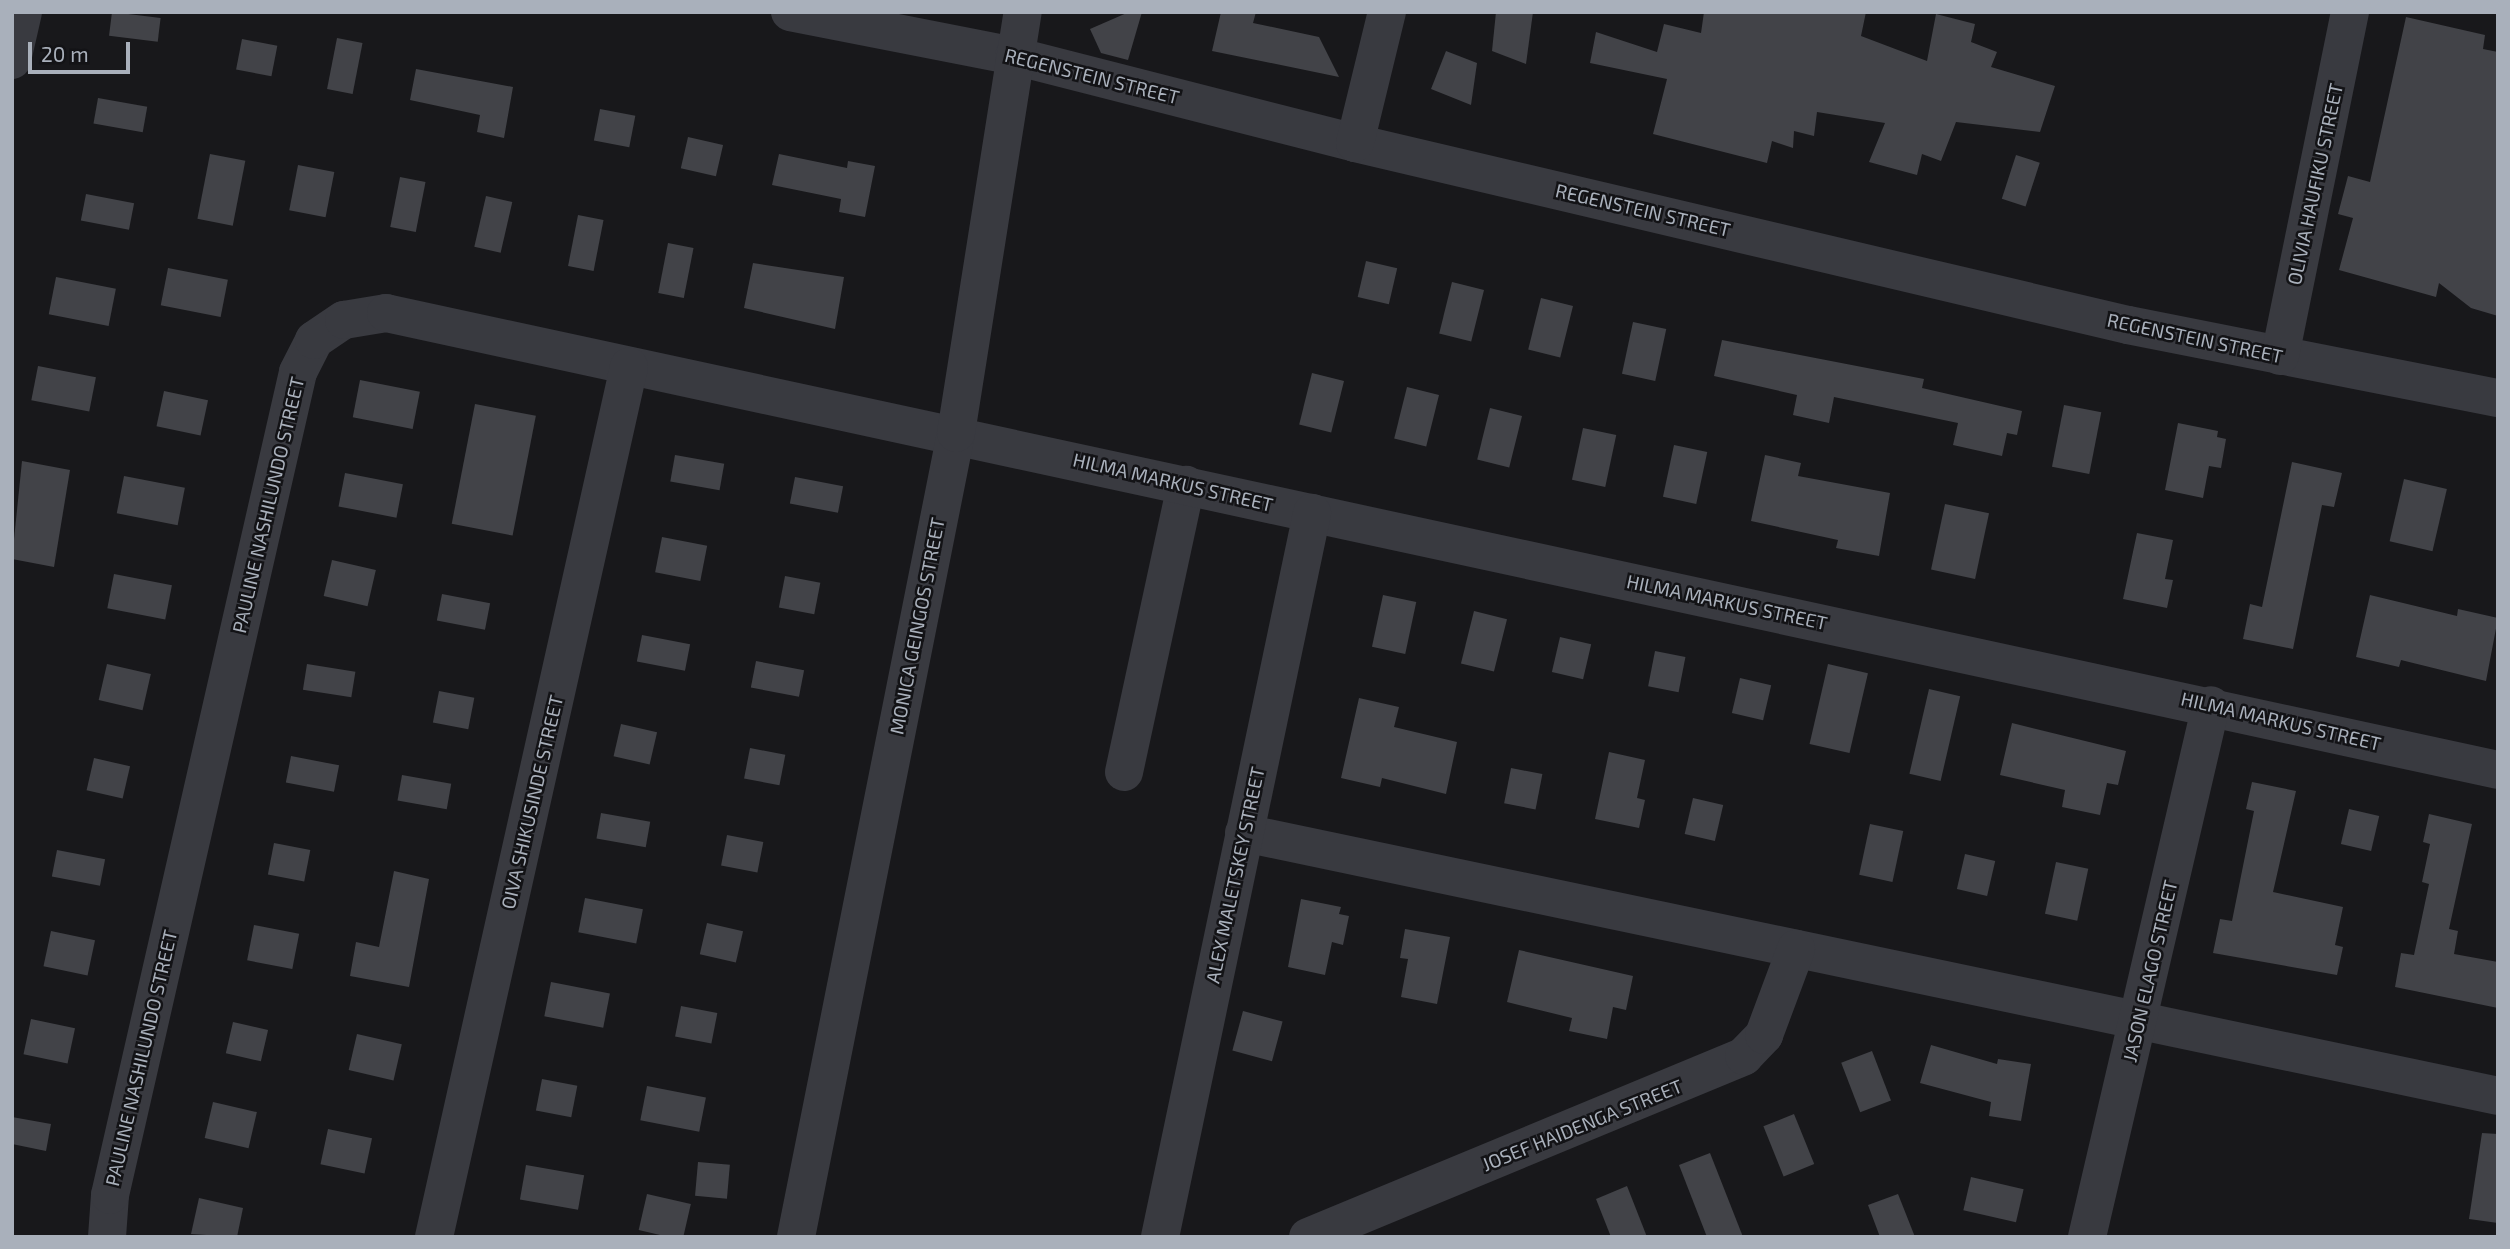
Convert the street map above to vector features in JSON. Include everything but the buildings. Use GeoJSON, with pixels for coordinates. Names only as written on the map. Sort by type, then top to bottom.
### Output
{"type":"FeatureCollection","features":[{"type":"Feature","properties":{"kind":"street"},"geometry":{"type":"LineString","coordinates":[[12,60],[23,12]]}},
{"type":"Feature","properties":{"kind":"street","name":"REGENSTEIN STREET"},"geometry":{"type":"LineString","coordinates":[[790,12],[1014,56],[1355,143],[2280,356],[2498,398]]}},
{"type":"Feature","properties":{"kind":"street","name":"MONICA GEINGOS STREET"},"geometry":{"type":"LineString","coordinates":[[796,1237],[956,433],[1023,12]]}},
{"type":"Feature","properties":{"kind":"street"},"geometry":{"type":"LineString","coordinates":[[1355,143],[1387,12]]}},
{"type":"Feature","properties":{"kind":"street","name":"OLIVIA HAUFIKU STREET"},"geometry":{"type":"LineString","coordinates":[[2280,356],[2350,12]]}},
{"type":"Feature","properties":{"kind":"street","name":"PAULINE NASHILUNDO STREET"},"geometry":{"type":"LineString","coordinates":[[107,1237],[110,1195],[295,385],[314,340],[344,320],[386,313],[629,367],[956,433]]}},
{"type":"Feature","properties":{"kind":"street","name":"OIVA SHIKUSINDE STREET"},"geometry":{"type":"LineString","coordinates":[[434,1237],[629,367]]}},
{"type":"Feature","properties":{"kind":"street","name":"HILMA MARKUS STREET"},"geometry":{"type":"LineString","coordinates":[[956,433],[1312,513],[2211,705],[2498,771]]}},
{"type":"Feature","properties":{"kind":"street"},"geometry":{"type":"LineString","coordinates":[[1124,772],[1186,485]]}},
{"type":"Feature","properties":{"kind":"street","name":"ALEX MALETSKEY STREET"},"geometry":{"type":"LineString","coordinates":[[1169,1235],[1244,833],[1312,513]]}},
{"type":"Feature","properties":{"kind":"street","name":"JASON ELAGO STREET"},"geometry":{"type":"LineString","coordinates":[[2087,1237],[2211,705]]}},
{"type":"Feature","properties":{"kind":"street"},"geometry":{"type":"LineString","coordinates":[[1244,833],[2498,1096]]}},
{"type":"Feature","properties":{"kind":"street","name":"JOSEF HAIDENGA STREET"},"geometry":{"type":"LineString","coordinates":[[1308,1237],[1744,1056],[1764,1035],[1796,949]]}}]}
